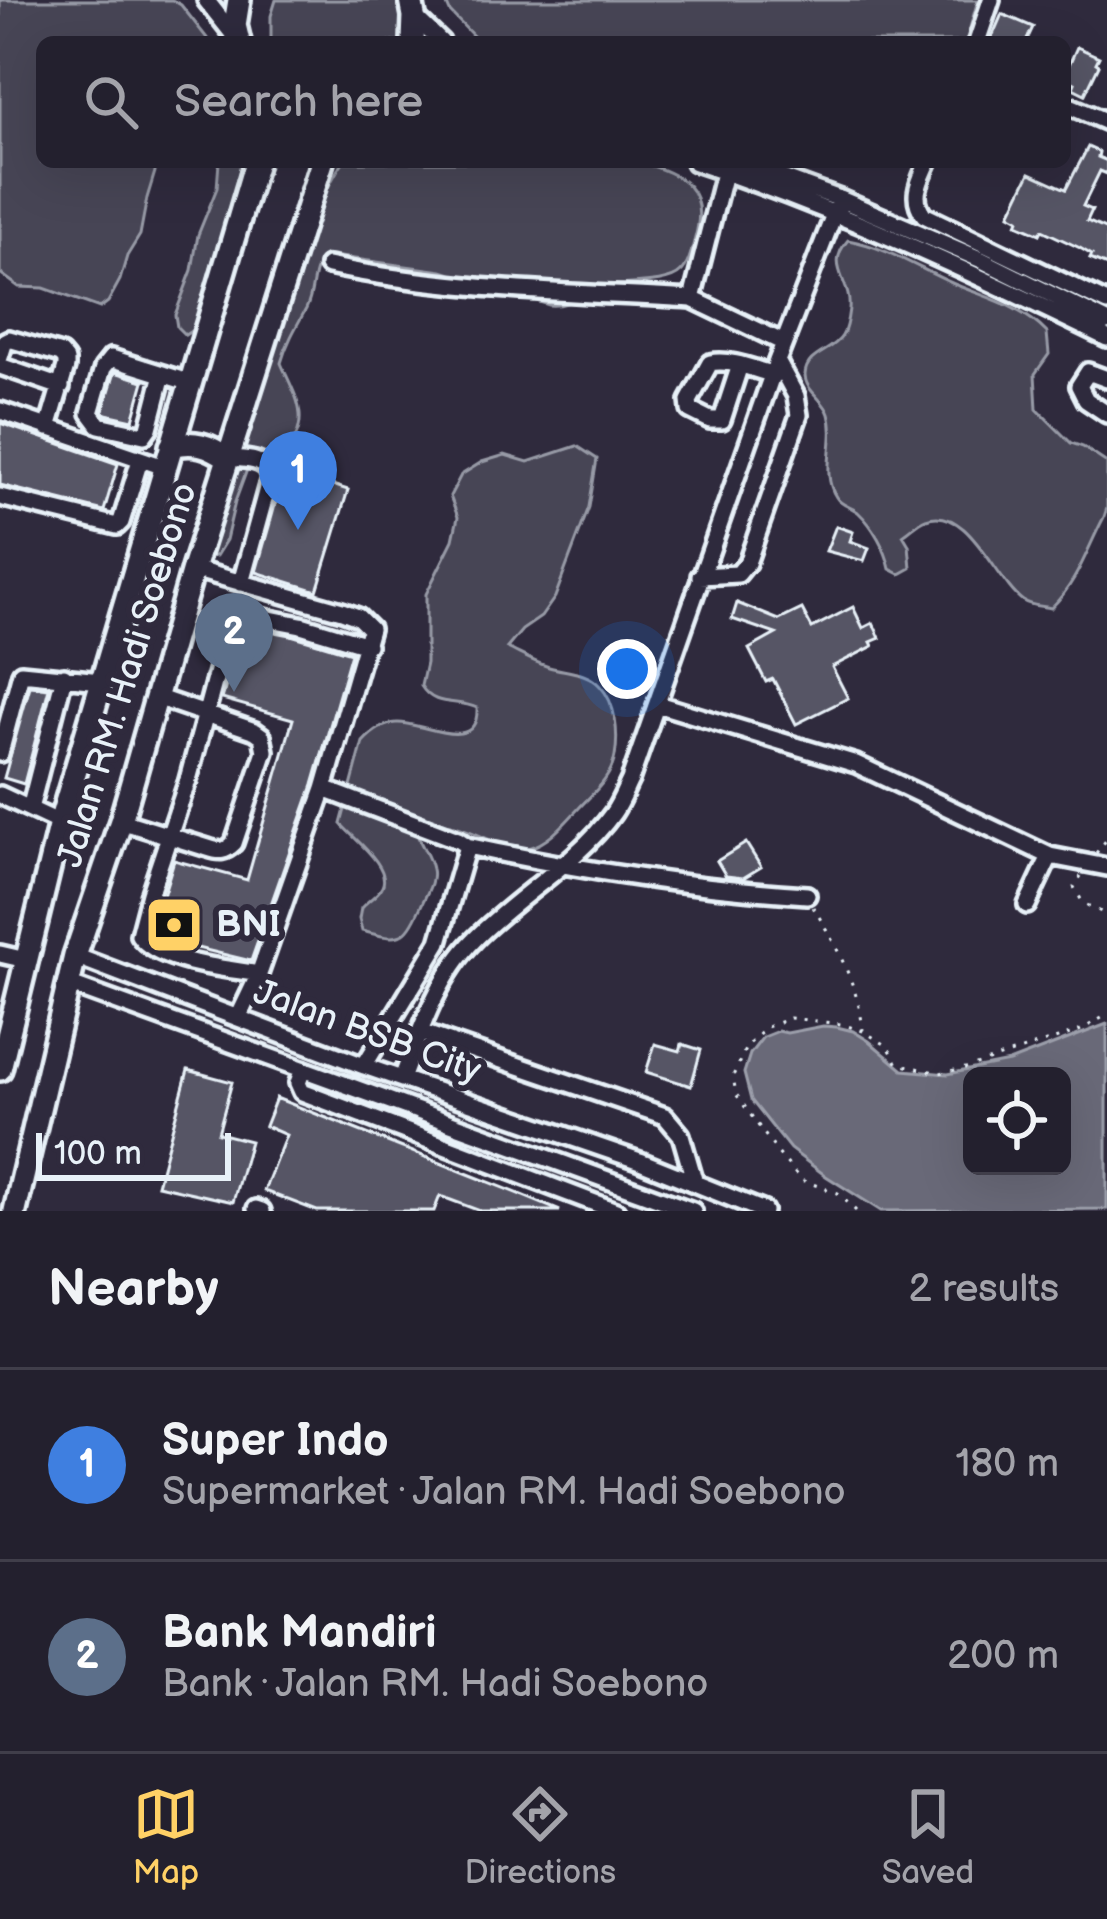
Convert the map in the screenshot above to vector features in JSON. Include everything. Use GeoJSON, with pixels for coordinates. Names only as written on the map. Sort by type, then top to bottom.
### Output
{"type":"FeatureCollection","features":[{"type":"Feature","properties":{"kind":"main road"},"geometry":{"type":"LineString","coordinates":[[237,36],[239,0]]}},
{"type":"Feature","properties":{"kind":"main road","name":"Jalan RM. Hadi Soebono"},"geometry":{"type":"LineString","coordinates":[[0,1069],[100,681],[254,168]]}},
{"type":"Feature","properties":{"kind":"main road","name":"Jalan RM. Hadi Soebono"},"geometry":{"type":"LineString","coordinates":[[15,1211],[75,956],[320,168]]}},
{"type":"Feature","properties":{"kind":"main road"},"geometry":{"type":"LineString","coordinates":[[167,456],[187,442],[205,445],[228,458]]}},
{"type":"Feature","properties":{"kind":"street"},"geometry":{"type":"LineString","coordinates":[[206,0],[234,36]]}},
{"type":"Feature","properties":{"kind":"street"},"geometry":{"type":"LineString","coordinates":[[979,36],[991,0]]}},
{"type":"Feature","properties":{"kind":"street"},"geometry":{"type":"LineString","coordinates":[[412,8],[436,36]]}},
{"type":"Feature","properties":{"kind":"street"},"geometry":{"type":"LineString","coordinates":[[1071,107],[1107,122]]}},
{"type":"Feature","properties":{"kind":"street"},"geometry":{"type":"LineString","coordinates":[[692,299],[729,168]]}},
{"type":"Feature","properties":{"kind":"street"},"geometry":{"type":"LineString","coordinates":[[738,168],[982,260],[1107,322]]}},
{"type":"Feature","properties":{"kind":"street"},"geometry":{"type":"LineString","coordinates":[[926,168],[916,195],[924,215],[1107,303]]}},
{"type":"Feature","properties":{"kind":"street"},"geometry":{"type":"LineString","coordinates":[[837,207],[1107,338]]}},
{"type":"Feature","properties":{"kind":"street"},"geometry":{"type":"LineString","coordinates":[[402,1079],[449,971],[474,940],[612,814],[630,780],[775,368],[837,207]]}},
{"type":"Feature","properties":{"kind":"street"},"geometry":{"type":"LineString","coordinates":[[328,266],[407,281],[692,299],[784,344]]}},
{"type":"Feature","properties":{"kind":"street"},"geometry":{"type":"LineString","coordinates":[[0,357],[9,339],[66,359],[49,428]]}},
{"type":"Feature","properties":{"kind":"street"},"geometry":{"type":"LineString","coordinates":[[163,374],[144,435],[94,421],[90,413],[106,361],[117,358],[191,383]]}},
{"type":"Feature","properties":{"kind":"street"},"geometry":{"type":"LineString","coordinates":[[700,576],[738,574],[747,563],[799,415],[796,396],[775,368],[740,364]]}},
{"type":"Feature","properties":{"kind":"street"},"geometry":{"type":"LineString","coordinates":[[0,366],[61,387]]}},
{"type":"Feature","properties":{"kind":"street"},"geometry":{"type":"LineString","coordinates":[[1107,379],[1088,372],[1079,386],[1086,400],[1107,414]]}},
{"type":"Feature","properties":{"kind":"street"},"geometry":{"type":"LineString","coordinates":[[1,411],[140,460],[167,456]]}},
{"type":"Feature","properties":{"kind":"street"},"geometry":{"type":"LineString","coordinates":[[228,458],[263,464],[271,475],[241,583]]}},
{"type":"Feature","properties":{"kind":"street"},"geometry":{"type":"LineString","coordinates":[[0,497],[117,526],[140,460]]}},
{"type":"Feature","properties":{"kind":"street"},"geometry":{"type":"LineString","coordinates":[[193,569],[358,616],[370,629],[324,789],[259,974],[238,1018]]}},
{"type":"Feature","properties":{"kind":"street"},"geometry":{"type":"LineString","coordinates":[[259,974],[179,958],[141,941],[140,929],[228,630],[235,616],[244,614],[367,645]]}},
{"type":"Feature","properties":{"kind":"street"},"geometry":{"type":"LineString","coordinates":[[0,753],[19,675],[28,672],[100,681]]}},
{"type":"Feature","properties":{"kind":"street"},"geometry":{"type":"LineString","coordinates":[[30,809],[64,676]]}},
{"type":"Feature","properties":{"kind":"street"},"geometry":{"type":"LineString","coordinates":[[121,820],[169,838],[227,850],[234,843],[265,751],[262,736],[254,730],[156,698]]}},
{"type":"Feature","properties":{"kind":"street"},"geometry":{"type":"LineString","coordinates":[[656,704],[856,764],[1050,856],[1107,867]]}},
{"type":"Feature","properties":{"kind":"street"},"geometry":{"type":"LineString","coordinates":[[324,789],[466,846],[560,866],[807,895]]}},
{"type":"Feature","properties":{"kind":"street"},"geometry":{"type":"LineString","coordinates":[[0,795],[60,823]]}},
{"type":"Feature","properties":{"kind":"street"},"geometry":{"type":"LineString","coordinates":[[364,1066],[439,942],[466,846]]}},
{"type":"Feature","properties":{"kind":"street"},"geometry":{"type":"LineString","coordinates":[[1027,905],[1050,856]]}},
{"type":"Feature","properties":{"kind":"street"},"geometry":{"type":"LineString","coordinates":[[0,954],[26,960]]}},
{"type":"Feature","properties":{"kind":"street","name":"Jalan BSB City"},"geometry":{"type":"LineString","coordinates":[[75,956],[364,1066],[640,1161],[764,1211]]}},
{"type":"Feature","properties":{"kind":"street","name":"Jalan BSB City"},"geometry":{"type":"LineString","coordinates":[[68,984],[693,1211]]}},
{"type":"Feature","properties":{"kind":"street"},"geometry":{"type":"LineString","coordinates":[[262,1054],[271,1030]]}},
{"type":"Feature","properties":{"kind":"street"},"geometry":{"type":"LineString","coordinates":[[420,1032],[665,1116],[681,1136],[695,1183]]}},
{"type":"Feature","properties":{"kind":"street"},"geometry":{"type":"LineString","coordinates":[[303,1069],[298,1083],[302,1092],[618,1211],[640,1161]]}},
{"type":"Feature","properties":{"kind":"street"},"geometry":{"type":"LineString","coordinates":[[370,1117],[378,1096]]}},
{"type":"Feature","properties":{"kind":"street"},"geometry":{"type":"LineString","coordinates":[[496,1165],[503,1141]]}},
{"type":"Feature","properties":{"kind":"path"},"geometry":{"type":"LineString","coordinates":[[1107,839],[1074,887],[1083,903],[1107,915]]}},
{"type":"Feature","properties":{"kind":"path"},"geometry":{"type":"LineString","coordinates":[[807,895],[861,1006],[863,1031]]}},
{"type":"Feature","properties":{"kind":"path"},"geometry":{"type":"LineString","coordinates":[[856,1211],[838,1193],[801,1180],[736,1094],[733,1076],[746,1047],[766,1027],[790,1018],[841,1024],[888,1046],[898,1064],[940,1073],[1002,1058],[1079,1031],[1107,1015]]}},
{"type":"Feature","properties":{"kind":"shaded area"},"geometry":{"type":"Polygon","coordinates":[[[0,0],[172,0],[181,5],[205,36],[36,36],[36,168],[156,168],[140,235],[108,302],[100,308],[44,288],[19,287],[0,273],[0,0]]]}},
{"type":"Feature","properties":{"kind":"shaded area"},"geometry":{"type":"Polygon","coordinates":[[[276,0],[414,0],[418,36],[271,36],[276,0]]]}},
{"type":"Feature","properties":{"kind":"shaded area"},"geometry":{"type":"Polygon","coordinates":[[[445,0],[978,0],[968,36],[473,36],[445,0]]]}},
{"type":"Feature","properties":{"kind":"shaded area"},"geometry":{"type":"Polygon","coordinates":[[[219,168],[240,168],[232,212],[194,329],[185,335],[175,315],[217,188],[219,168]]]}},
{"type":"Feature","properties":{"kind":"shaded area"},"geometry":{"type":"Polygon","coordinates":[[[339,168],[657,168],[689,186],[698,221],[688,261],[675,276],[609,286],[557,305],[442,271],[326,255],[317,267],[309,302],[281,363],[299,408],[298,430],[284,452],[252,456],[226,540],[216,556],[210,557],[207,552],[307,232],[339,168]]]}},
{"type":"Feature","properties":{"kind":"shaded area"},"geometry":{"type":"Polygon","coordinates":[[[848,240],[1004,304],[1047,333],[1049,354],[1035,374],[1037,409],[1071,443],[1107,463],[1104,517],[1075,576],[1051,608],[1023,601],[968,533],[941,517],[923,520],[903,535],[911,568],[900,574],[890,569],[869,524],[831,488],[829,414],[805,375],[810,362],[845,330],[849,299],[838,258],[848,240]]]}},
{"type":"Feature","properties":{"kind":"shaded area"},"geometry":{"type":"Polygon","coordinates":[[[577,446],[597,459],[589,507],[555,597],[507,648],[549,667],[583,675],[600,686],[610,701],[616,729],[610,772],[556,832],[529,848],[503,845],[457,827],[429,826],[417,834],[432,879],[410,926],[393,937],[362,931],[361,908],[380,890],[384,879],[377,862],[341,824],[363,742],[392,724],[459,733],[475,722],[477,708],[433,698],[421,686],[426,663],[426,594],[453,540],[458,517],[450,496],[461,475],[482,462],[505,455],[528,462],[577,446]]]}},
{"type":"Feature","properties":{"kind":"water"},"geometry":{"type":"Polygon","coordinates":[[[1107,1024],[1107,1209],[881,1211],[790,1149],[751,1100],[744,1073],[763,1037],[778,1031],[823,1026],[853,1031],[903,1070],[963,1071],[963,1175],[1071,1175],[1071,1067],[984,1067],[1009,1062],[1107,1024]]]}},
{"type":"Feature","properties":{"kind":"building"},"geometry":{"type":"Polygon","coordinates":[[[1002,14],[1033,27],[1029,36],[993,36],[1002,14]]]}},
{"type":"Feature","properties":{"kind":"building"},"geometry":{"type":"Polygon","coordinates":[[[1077,47],[1099,57],[1085,94],[1073,88],[1071,60],[1077,47]]]}},
{"type":"Feature","properties":{"kind":"building"},"geometry":{"type":"Polygon","coordinates":[[[1088,147],[1107,161],[1107,174],[1100,171],[1083,206],[1092,210],[1087,221],[1107,230],[1107,266],[1042,230],[1040,234],[1017,224],[1019,219],[1010,214],[1030,173],[1066,189],[1088,147]]]}},
{"type":"Feature","properties":{"kind":"building"},"geometry":{"type":"Polygon","coordinates":[[[115,372],[144,381],[133,420],[103,411],[115,372]]]}},
{"type":"Feature","properties":{"kind":"building"},"geometry":{"type":"Polygon","coordinates":[[[0,423],[118,464],[104,511],[0,485],[0,423]]]}},
{"type":"Feature","properties":{"kind":"building"},"geometry":{"type":"Polygon","coordinates":[[[282,469],[348,490],[317,591],[256,572],[282,469]]]}},
{"type":"Feature","properties":{"kind":"building"},"geometry":{"type":"Polygon","coordinates":[[[836,526],[853,532],[850,541],[869,548],[864,561],[826,551],[836,526]]]}},
{"type":"Feature","properties":{"kind":"building"},"geometry":{"type":"Polygon","coordinates":[[[737,603],[779,620],[802,609],[812,628],[853,607],[863,628],[873,623],[880,638],[832,667],[848,698],[796,724],[773,679],[766,682],[749,649],[776,634],[732,619],[737,603]]]}},
{"type":"Feature","properties":{"kind":"building"},"geometry":{"type":"Polygon","coordinates":[[[243,626],[351,653],[313,785],[251,961],[164,940],[152,932],[174,860],[247,880],[293,719],[222,699],[243,626]]]}},
{"type":"Feature","properties":{"kind":"building"},"geometry":{"type":"Polygon","coordinates":[[[30,686],[49,688],[24,784],[4,778],[30,686]]]}},
{"type":"Feature","properties":{"kind":"building"},"geometry":{"type":"Polygon","coordinates":[[[746,843],[761,867],[743,878],[726,876],[717,861],[746,843]]]}},
{"type":"Feature","properties":{"kind":"building"},"geometry":{"type":"Polygon","coordinates":[[[655,1044],[680,1051],[682,1044],[701,1050],[691,1086],[646,1072],[655,1044]]]}},
{"type":"Feature","properties":{"kind":"building"},"geometry":{"type":"Polygon","coordinates":[[[188,1070],[232,1082],[218,1133],[250,1141],[233,1202],[157,1185],[188,1070]]]}},
{"type":"Feature","properties":{"kind":"building"},"geometry":{"type":"Polygon","coordinates":[[[276,1098],[560,1211],[480,1211],[440,1196],[434,1211],[317,1211],[264,1191],[286,1135],[265,1126],[276,1098]]]}},
{"type":"Feature","properties":{"kind":"place","name":"Super Indo"},"geometry":{"type":"Point","coordinates":[298,530]}},
{"type":"Feature","properties":{"kind":"place","name":"Bank Mandiri"},"geometry":{"type":"Point","coordinates":[234,692]}},
{"type":"Feature","properties":{"kind":"place","name":"BNI"},"geometry":{"type":"Point","coordinates":[174,925]}}]}
